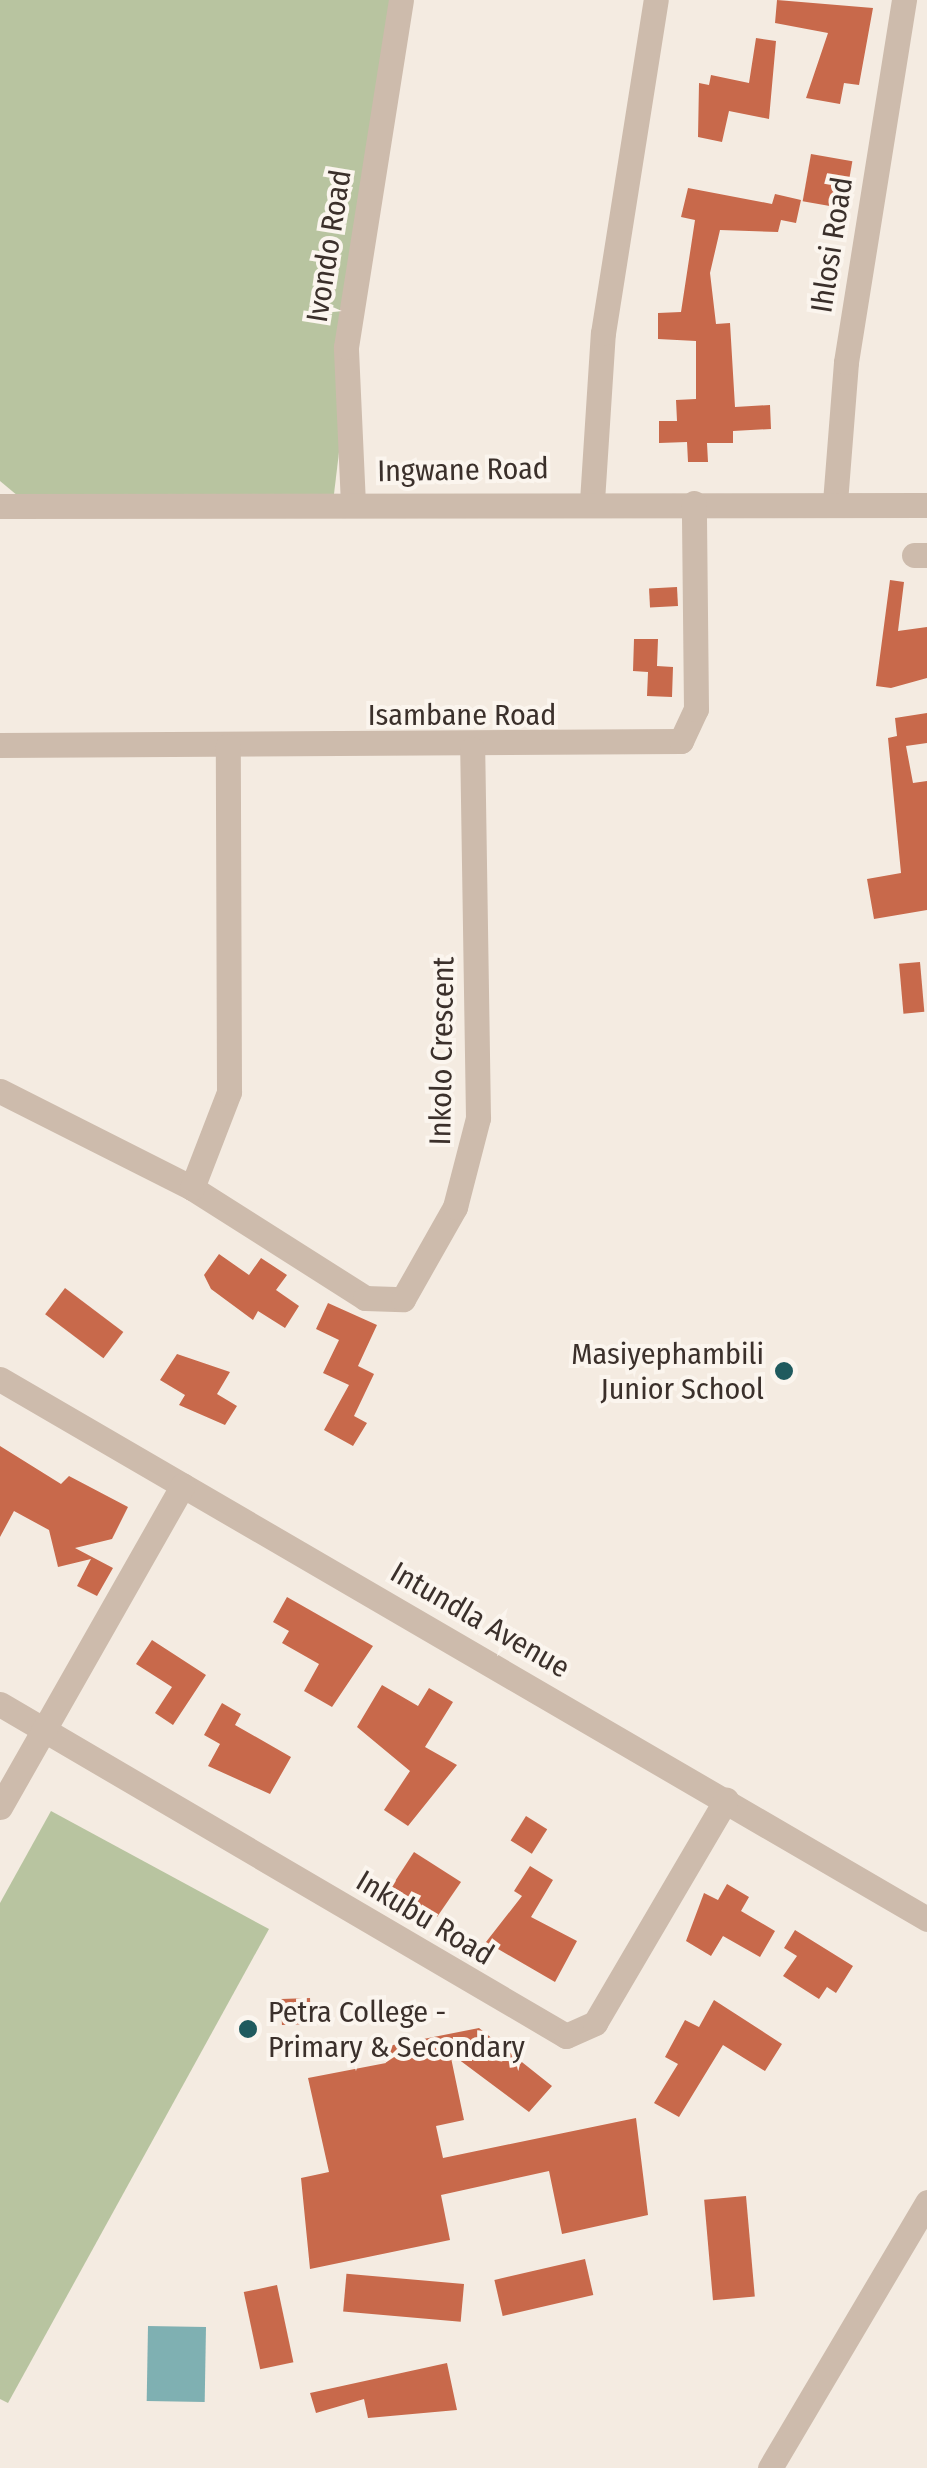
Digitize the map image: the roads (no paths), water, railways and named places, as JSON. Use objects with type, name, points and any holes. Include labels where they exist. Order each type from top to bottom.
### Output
[{"type":"street","name":"Ivondo Road","points":[[353,504],[346,348],[401,0]]},
{"type":"street","points":[[592,501],[603,332],[656,0]]},
{"type":"street","name":"Ihlosi Road","points":[[835,502],[846,362],[904,0]]},
{"type":"street","name":"Ingwane Road","points":[[0,506],[592,501],[927,505]]},
{"type":"street","name":"Isambane Road","points":[[0,745],[472,749],[667,745],[689,734],[694,503]]},
{"type":"street","points":[[192,1188],[229,1092],[228,746]]},
{"type":"street","name":"Inkolo Crescent","points":[[0,1091],[192,1188],[365,1298],[391,1303],[412,1287],[455,1207],[478,1118],[472,749]]},
{"type":"street","name":"Intundla Avenue","points":[[0,1379],[927,1919]]},
{"type":"street","points":[[0,1807],[47,1732],[183,1485]]},
{"type":"street","name":"Inkubu Road","points":[[0,1704],[566,2036],[594,2023],[726,1800]]},
{"type":"street","points":[[770,2468],[927,2202]]},
{"type":"water","points":[[148,2326],[206,2327],[205,2402],[147,2401]]},
{"type":"place","name":"Masiyephambili Junior School","points":[[784,1371]]},
{"type":"place","name":"Petra College - Primary & Secondary","points":[[248,2029]]}]
